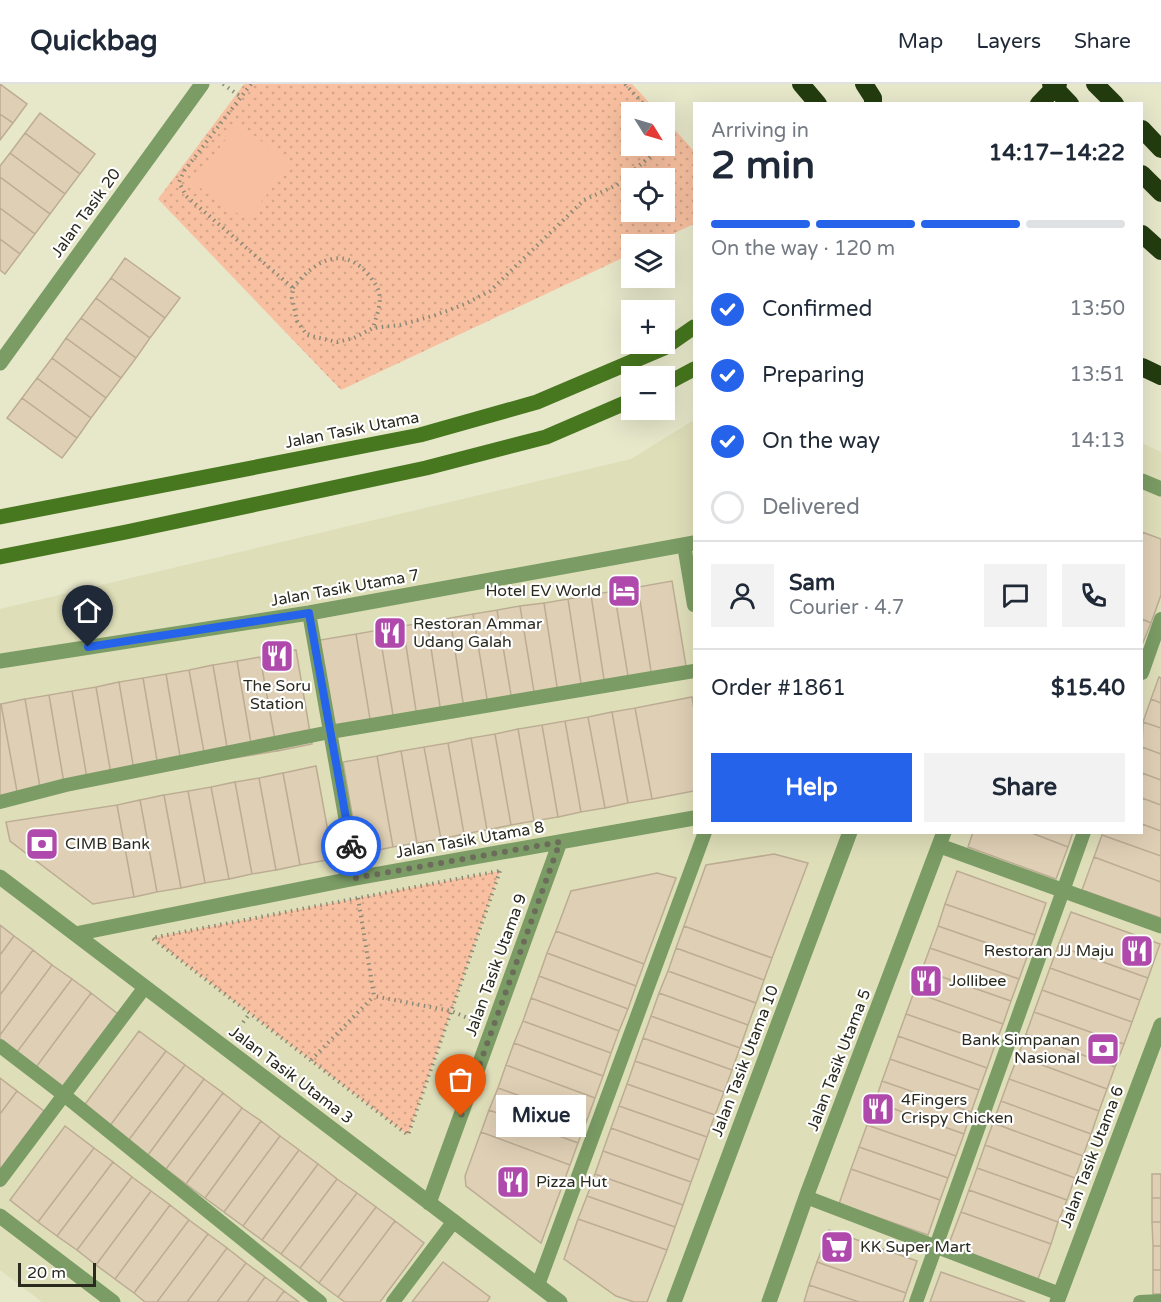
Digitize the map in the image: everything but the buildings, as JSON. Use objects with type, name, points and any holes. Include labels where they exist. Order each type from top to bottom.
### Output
[{"type":"highway","points":[[801,84],[816,102]]},
{"type":"highway","points":[[1051,84],[1068,102]]},
{"type":"highway","points":[[1041,102],[1058,84]]},
{"type":"highway","points":[[1095,84],[1113,102]]},
{"type":"highway","points":[[1143,130],[1161,148]]},
{"type":"highway","points":[[1143,175],[1161,193]]},
{"type":"highway","points":[[1143,235],[1161,251]]},
{"type":"highway","points":[[1143,367],[1161,376]]},
{"type":"street","name":"Jalan Tasik 20","points":[[0,363],[202,84]]},
{"type":"street","name":"Jalan Tasik Utama","points":[[0,518],[420,435],[537,402],[664,348],[693,328]]},
{"type":"street","points":[[675,379],[693,370]]},
{"type":"street","points":[[0,557],[426,468],[546,437],[621,404]]},
{"type":"street","points":[[1143,481],[1161,489]]},
{"type":"street","name":"Jalan Tasik Utama 7","points":[[0,661],[309,613],[689,544]]},
{"type":"street","name":"Jalan Tasik Utama 8","points":[[75,934],[356,878],[693,818]]},
{"type":"street","name":"Jalan Tasik Utama 10","points":[[674,1302],[849,834]]},
{"type":"street","points":[[942,839],[1063,891],[1161,926]]},
{"type":"street","name":"Jalan Tasik Utama 5","points":[[770,1302],[806,1197],[942,839]]},
{"type":"street","name":"Jalan Tasik Utama 9","points":[[429,1203],[560,842]]},
{"type":"street","name":"Jalan Tasik Utama 3","points":[[0,877],[560,1302]]},
{"type":"street","name":"Jalan Tasik Utama 6","points":[[1059,1298],[1161,1025]]},
{"type":"street","points":[[0,1216],[113,1302]]},
{"type":"lane","points":[[689,544],[693,593]]},
{"type":"lane","points":[[309,613],[356,878]]},
{"type":"lane","points":[[1143,670],[1161,619]]},
{"type":"lane","points":[[0,802],[66,785],[330,732],[693,672]]},
{"type":"lane","points":[[538,1285],[704,834]]},
{"type":"lane","points":[[916,1302],[1083,834]]},
{"type":"lane","points":[[0,1180],[146,987]]},
{"type":"lane","points":[[0,1046],[320,1302]]},
{"type":"lane","points":[[806,1197],[936,1246],[1059,1298]]},
{"type":"lane","points":[[393,1302],[454,1221]]},
{"type":"lane","points":[[1140,1302],[1161,1300]]},
{"type":"path","points":[[223,84],[241,97]]},
{"type":"path","points":[[251,84],[184,171],[179,182],[186,196],[293,288]]},
{"type":"path","points":[[625,84],[642,102]]},
{"type":"path","points":[[373,328],[379,309],[379,292],[372,279],[361,267],[342,258],[324,260],[309,268],[293,288],[291,298],[297,321],[308,335],[337,342],[354,338],[373,328],[400,325],[436,315],[490,291],[584,200],[617,185],[650,156]]},
{"type":"path","points":[[500,871],[408,1135],[152,938],[357,898],[500,871]]},
{"type":"path","points":[[357,898],[374,996]]},
{"type":"path","points":[[374,996],[452,1011]]},
{"type":"path","points":[[311,1060],[374,996]]},
{"type":"shaded area","points":[[244,84],[632,84],[649,102],[621,102],[621,156],[675,156],[675,130],[693,150],[693,224],[672,234],[621,234],[621,259],[341,390],[158,199]]},
{"type":"shaded area","points":[[238,123],[291,164],[247,220],[193,183]]},
{"type":"shaded area","points":[[693,421],[693,834],[1143,834],[1143,443],[1161,452],[1161,1302],[42,1302],[0,1270],[0,609],[631,459]]},
{"type":"shaded area","points":[[500,871],[408,1135],[152,938],[472,876]]},
{"type":"way so far","points":[[351,846],[356,878],[560,842],[461,1116]]},
{"type":"place","name":"Hotel EV World","points":[[624,591]]},
{"type":"place","name":"Restoran Ammar Udang Galah","points":[[390,633]]},
{"type":"place","name":"The Soru Station","points":[[277,656]]},
{"type":"place","name":"CIMB Bank","points":[[42,844]]},
{"type":"place","name":"Restoran JJ Maju","points":[[1137,951]]},
{"type":"place","name":"Jollibee","points":[[926,981]]},
{"type":"place","name":"Bank Simpanan Nasional","points":[[1103,1049]]},
{"type":"place","name":"4Fingers Crispy Chicken","points":[[878,1109]]},
{"type":"place","name":"Mixue","points":[[461,1116]]},
{"type":"place","name":"Pizza Hut","points":[[513,1182]]},
{"type":"place","name":"KK Super Mart","points":[[837,1247]]},
{"type":"route","points":[[88,647],[309,613],[351,846]]}]
